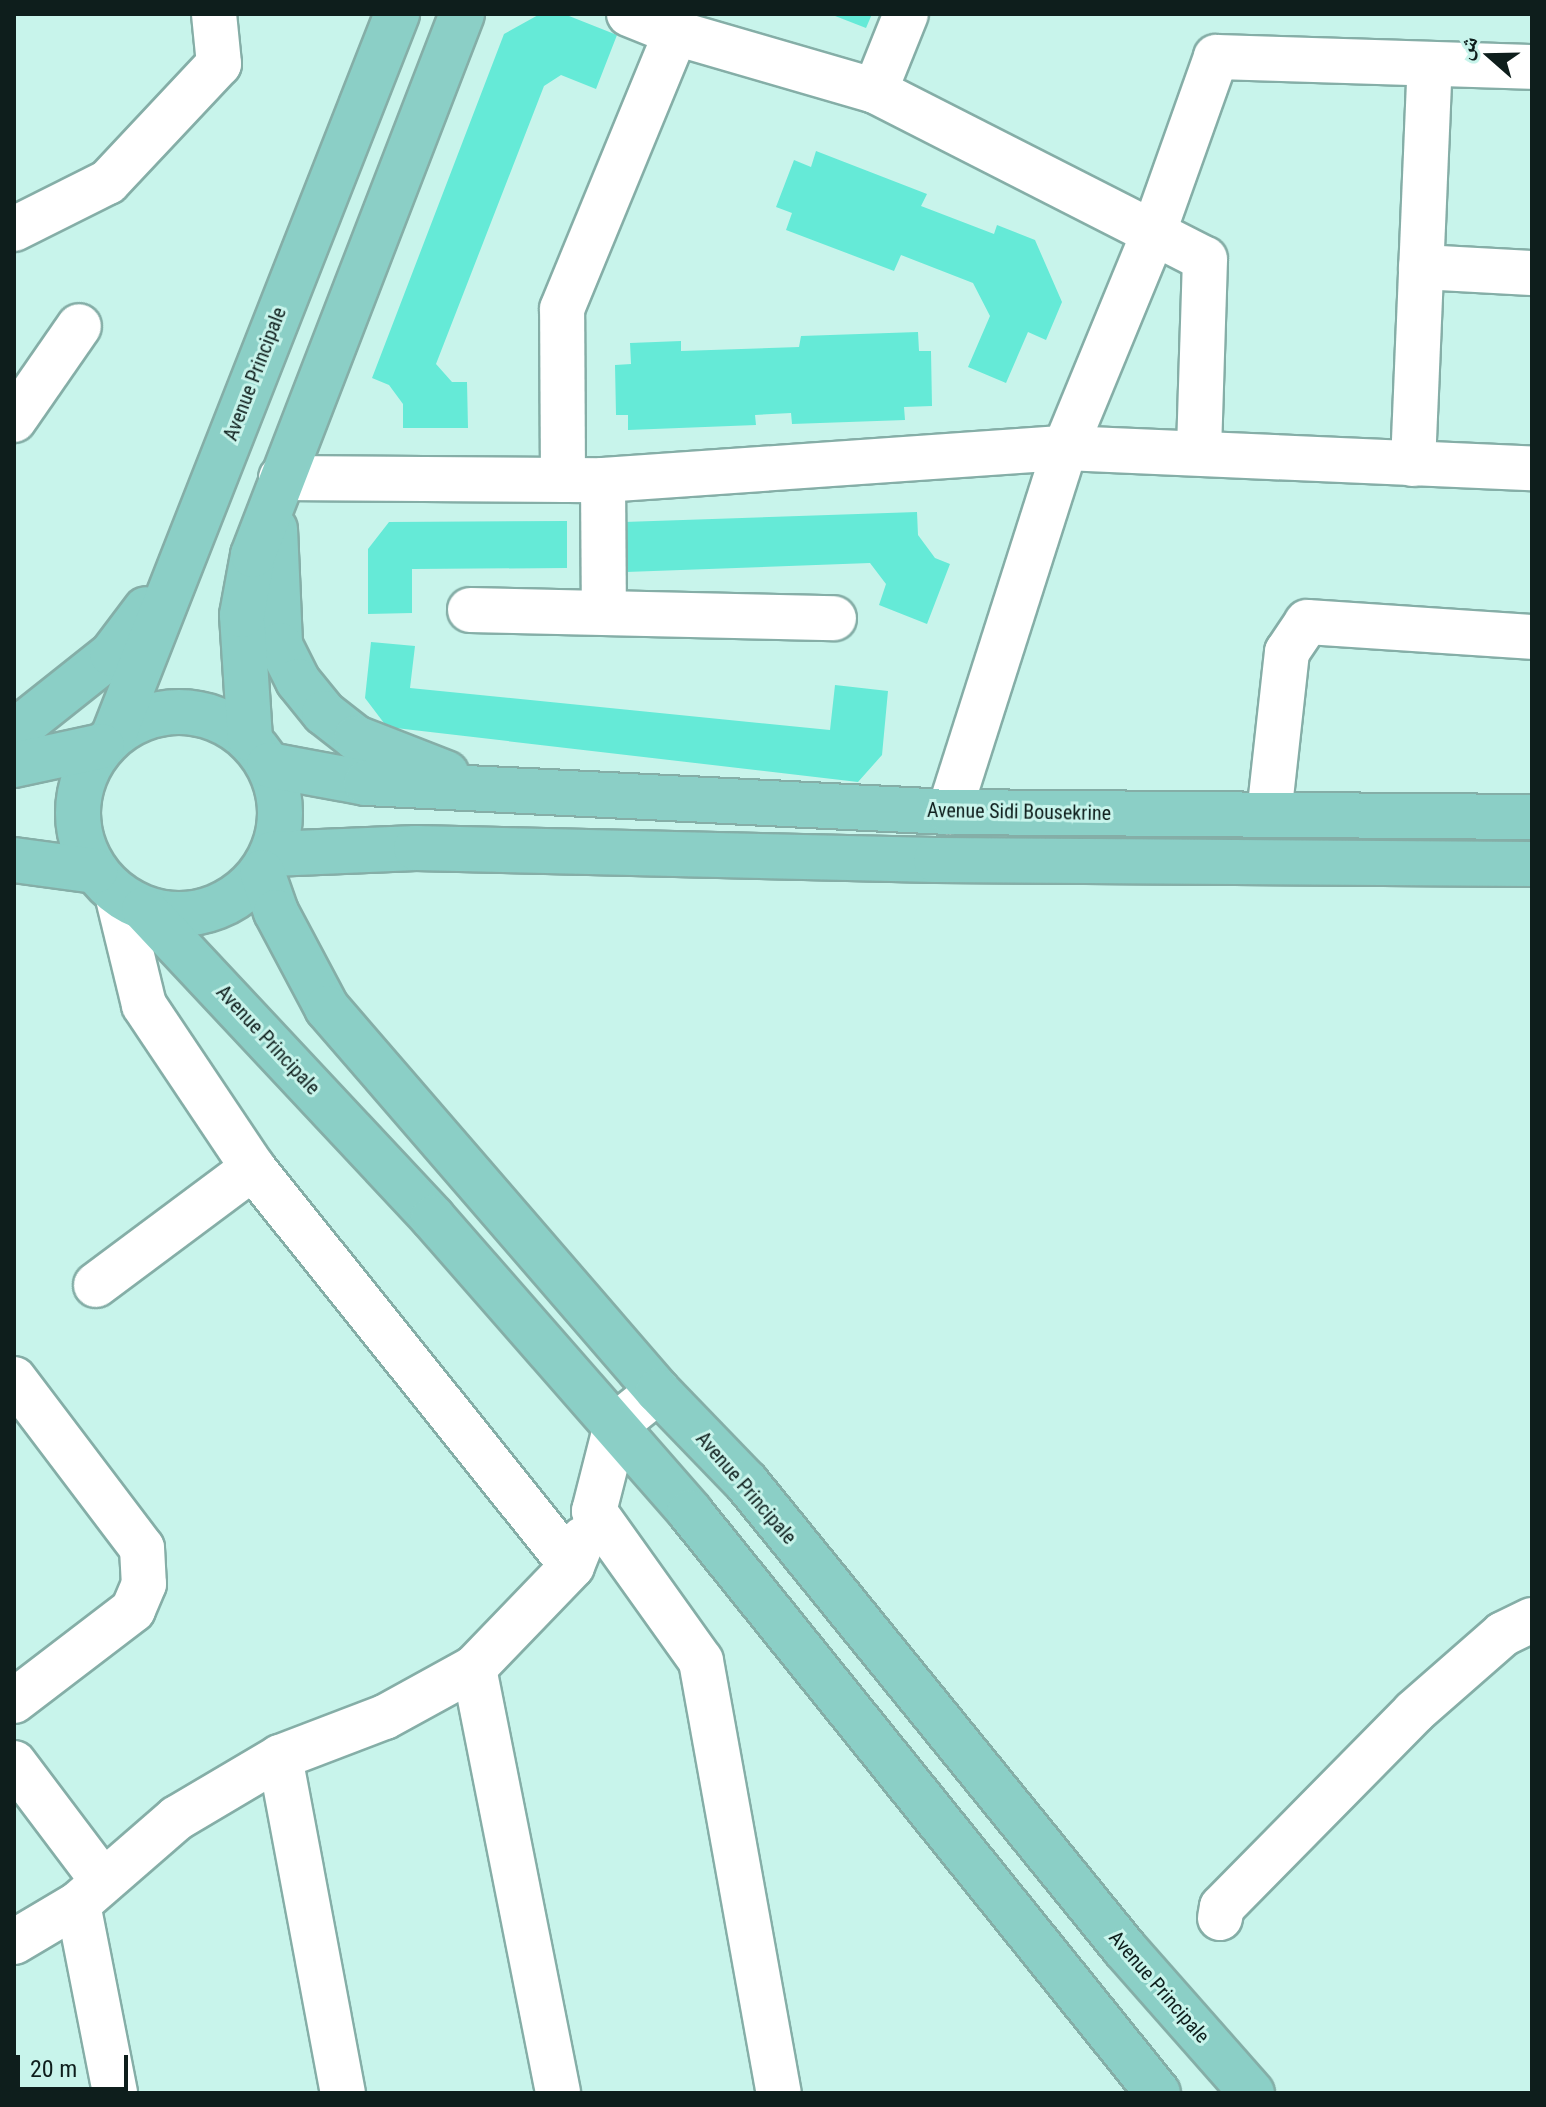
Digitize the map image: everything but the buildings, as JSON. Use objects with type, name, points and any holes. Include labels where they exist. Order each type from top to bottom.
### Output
[{"type":"main road","name":"Avenue Principale","points":[[108,740],[397,14]]},
{"type":"main road","points":[[14,860],[197,914],[233,898],[267,863],[280,824],[280,794],[260,752],[242,615],[253,555],[462,14]]},
{"type":"main road","points":[[278,488],[280,645],[298,681],[324,713],[356,738],[505,792]]},
{"type":"main road","points":[[14,732],[112,654],[181,563]]},
{"type":"main road","points":[[14,765],[108,740],[168,711],[198,712],[226,722],[260,752],[366,783],[505,792]]},
{"type":"main road","points":[[108,740],[85,775],[77,807],[81,841],[119,891]]},
{"type":"main road","name":"Avenue Sidi Bousekrine","points":[[505,792],[949,812],[1532,817]]},
{"type":"main road","points":[[267,863],[416,848],[936,860],[1532,864]]},
{"type":"main road","name":"Avenue Principale","points":[[267,863],[276,912],[327,1008],[658,1391],[746,1482],[1125,1949],[1252,2093]]},
{"type":"main road","name":"Avenue Principale","points":[[119,891],[433,1218],[616,1425],[1158,2093]]},
{"type":"street","points":[[14,229],[108,182],[219,64],[214,14]]},
{"type":"street","points":[[629,14],[676,33],[875,91],[1152,237],[1205,259],[1199,453]]},
{"type":"street","points":[[875,91],[906,14]]},
{"type":"street","points":[[604,610],[583,480],[562,309],[676,33]]},
{"type":"street","points":[[949,812],[1065,448],[1152,237],[1216,57],[1532,67]]},
{"type":"street","points":[[1413,464],[1430,64]]},
{"type":"street","points":[[1421,267],[1532,273]]},
{"type":"street","points":[[14,420],[79,326]]},
{"type":"street","points":[[278,488],[583,480],[1065,448],[1532,468]]},
{"type":"street","points":[[470,610],[604,610],[834,618]]},
{"type":"street","points":[[1269,815],[1287,652],[1307,622],[1532,637]]},
{"type":"street","points":[[119,891],[144,1005],[253,1168],[572,1566]]},
{"type":"street","points":[[96,1285],[253,1168]]},
{"type":"street","points":[[14,1379],[142,1548],[144,1584],[133,1610],[14,1701]]},
{"type":"street","points":[[14,1942],[90,1892],[177,1818],[280,1757],[385,1717],[474,1668],[572,1566],[594,1511],[616,1425],[658,1391]]},
{"type":"street","points":[[594,1511],[701,1661],[779,2093]]},
{"type":"street","points":[[1220,1918],[1222,1907],[1414,1712],[1503,1634],[1532,1620]]},
{"type":"street","points":[[474,1668],[558,2093]]},
{"type":"street","points":[[280,1757],[343,2093]]},
{"type":"street","points":[[14,1763],[90,1892],[115,2093]]}]
